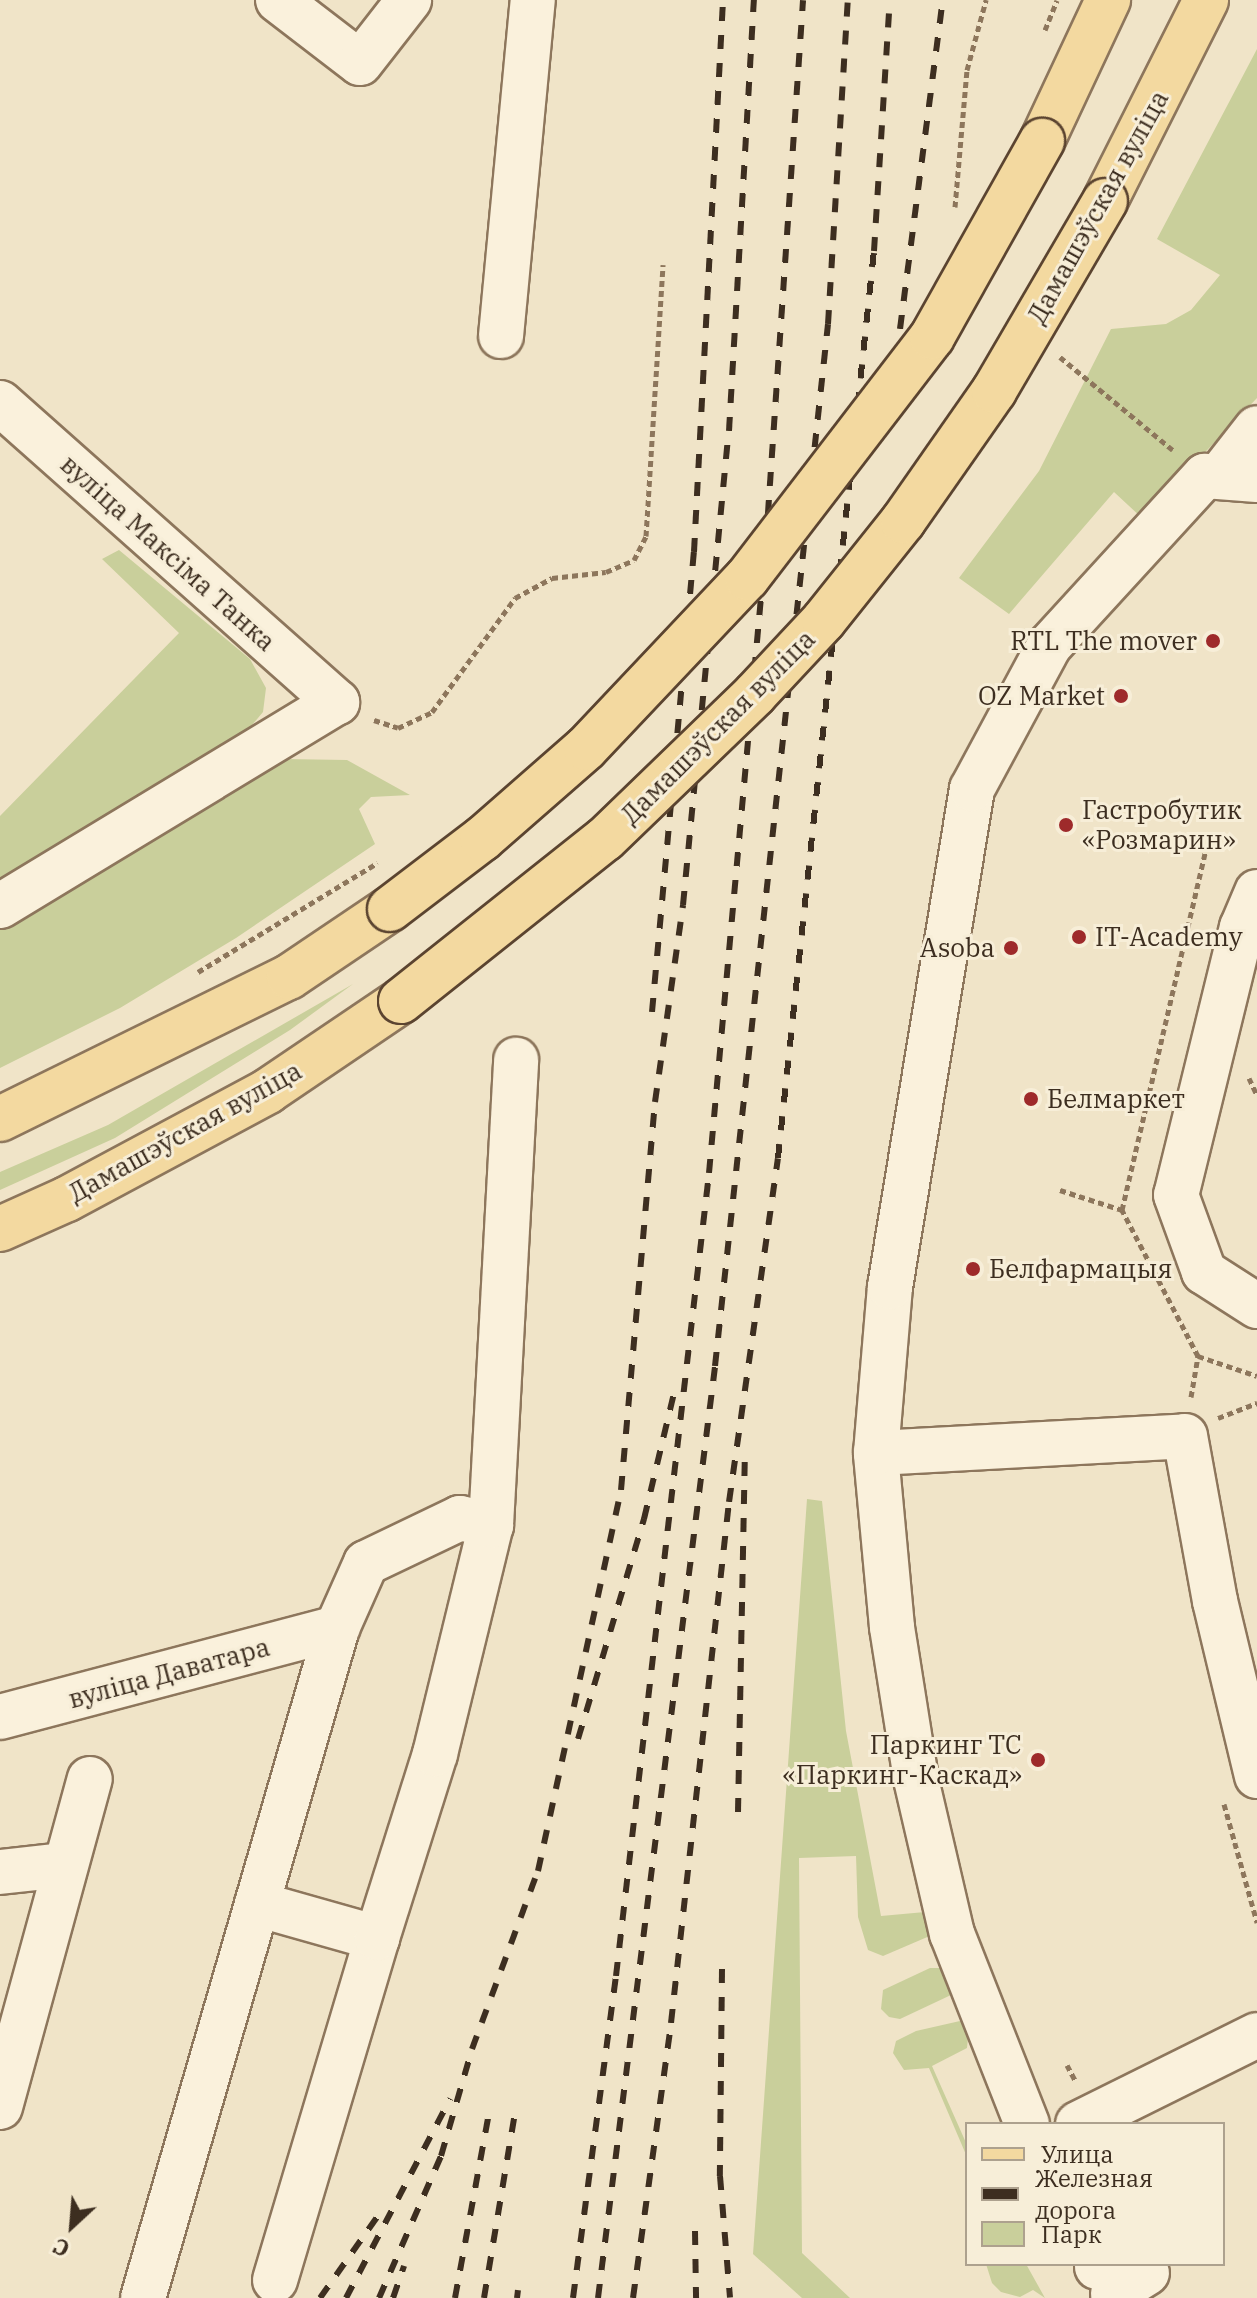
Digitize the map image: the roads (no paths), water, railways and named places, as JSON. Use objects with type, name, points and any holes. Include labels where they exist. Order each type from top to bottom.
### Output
[{"type":"main road","points":[[0,1119],[276,984],[390,909],[482,839],[586,748],[747,578],[859,439],[932,337],[1042,141],[1108,0]]},
{"type":"main road","name":"Дамашэўская вуліца","points":[[0,1229],[67,1199],[268,1091],[401,1001],[605,839],[824,620],[903,521],[994,391],[1105,201],[1199,18],[1226,0]]},
{"type":"street","points":[[278,0],[360,63],[409,0]]},
{"type":"street","points":[[501,336],[533,0]]},
{"type":"street","name":"вуліца Максіма Танка","points":[[0,403],[337,702],[0,906]]},
{"type":"street","points":[[1027,2122],[1003,2022],[952,1934],[916,1779],[906,1590],[876,1453],[890,1287],[972,789],[1049,646],[1205,476],[1239,477],[1257,428]]},
{"type":"street","points":[[1257,892],[1242,927],[1176,1195],[1204,1272],[1257,1306]]},
{"type":"street","points":[[275,2280],[435,1754],[491,1525],[516,1060]]},
{"type":"street","points":[[876,1453],[1185,1436],[1215,1601],[1257,1776]]},
{"type":"street","points":[[143,2298],[337,1628],[366,1563],[460,1518],[491,1525]]},
{"type":"street","name":"вуліца Даватара","points":[[0,1717],[337,1628]]},
{"type":"street","points":[[0,2107],[63,1865],[90,1779]]},
{"type":"street","points":[[0,1872],[63,1865]]},
{"type":"street","points":[[257,1904],[377,1938]]},
{"type":"street","points":[[1082,2122],[1257,2035]]},
{"type":"railway","points":[[652,1012],[694,552],[723,0]]},
{"type":"railway","points":[[379,2298],[441,2156],[472,2049],[538,1871],[621,1490],[655,1102],[683,905],[729,431],[754,0]]},
{"type":"railway","points":[[573,2298],[616,1976],[709,1173],[766,542],[803,0]]},
{"type":"railway","points":[[598,2298],[715,1366],[828,324],[848,0]]},
{"type":"railway","points":[[633,2298],[671,2023],[729,1502],[778,1158],[874,251],[890,0]]},
{"type":"railway","points":[[900,329],[943,0]]},
{"type":"railway","points":[[578,1739],[644,1519],[675,1389]]},
{"type":"railway","points":[[738,1812],[745,1454]]},
{"type":"railway","points":[[722,1969],[720,2176],[730,2298]]},
{"type":"railway","points":[[346,2298],[450,2099]]},
{"type":"railway","points":[[455,2298],[490,2107]]},
{"type":"railway","points":[[484,2298],[515,2113]]},
{"type":"railway","points":[[320,2298],[382,2210]]},
{"type":"railway","points":[[695,2231],[696,2298]]},
{"type":"railway","points":[[393,2298],[404,2266]]},
{"type":"railway","points":[[517,2298],[518,2290]]},
{"type":"place","name":"RTL The mover","points":[[1213,641]]},
{"type":"place","name":"OZ Market","points":[[1121,696]]},
{"type":"place","name":"Гастробутик «Розмарин»","points":[[1066,825]]},
{"type":"place","name":"IT-Academy","points":[[1079,937]]},
{"type":"place","name":"Asoba","points":[[1011,948]]},
{"type":"place","name":"Белмаркет","points":[[1031,1099]]},
{"type":"place","name":"Белфармацыя","points":[[973,1269]]},
{"type":"place","name":"Паркинг ТС «Паркинг-Каскад»","points":[[1038,1760]]}]
